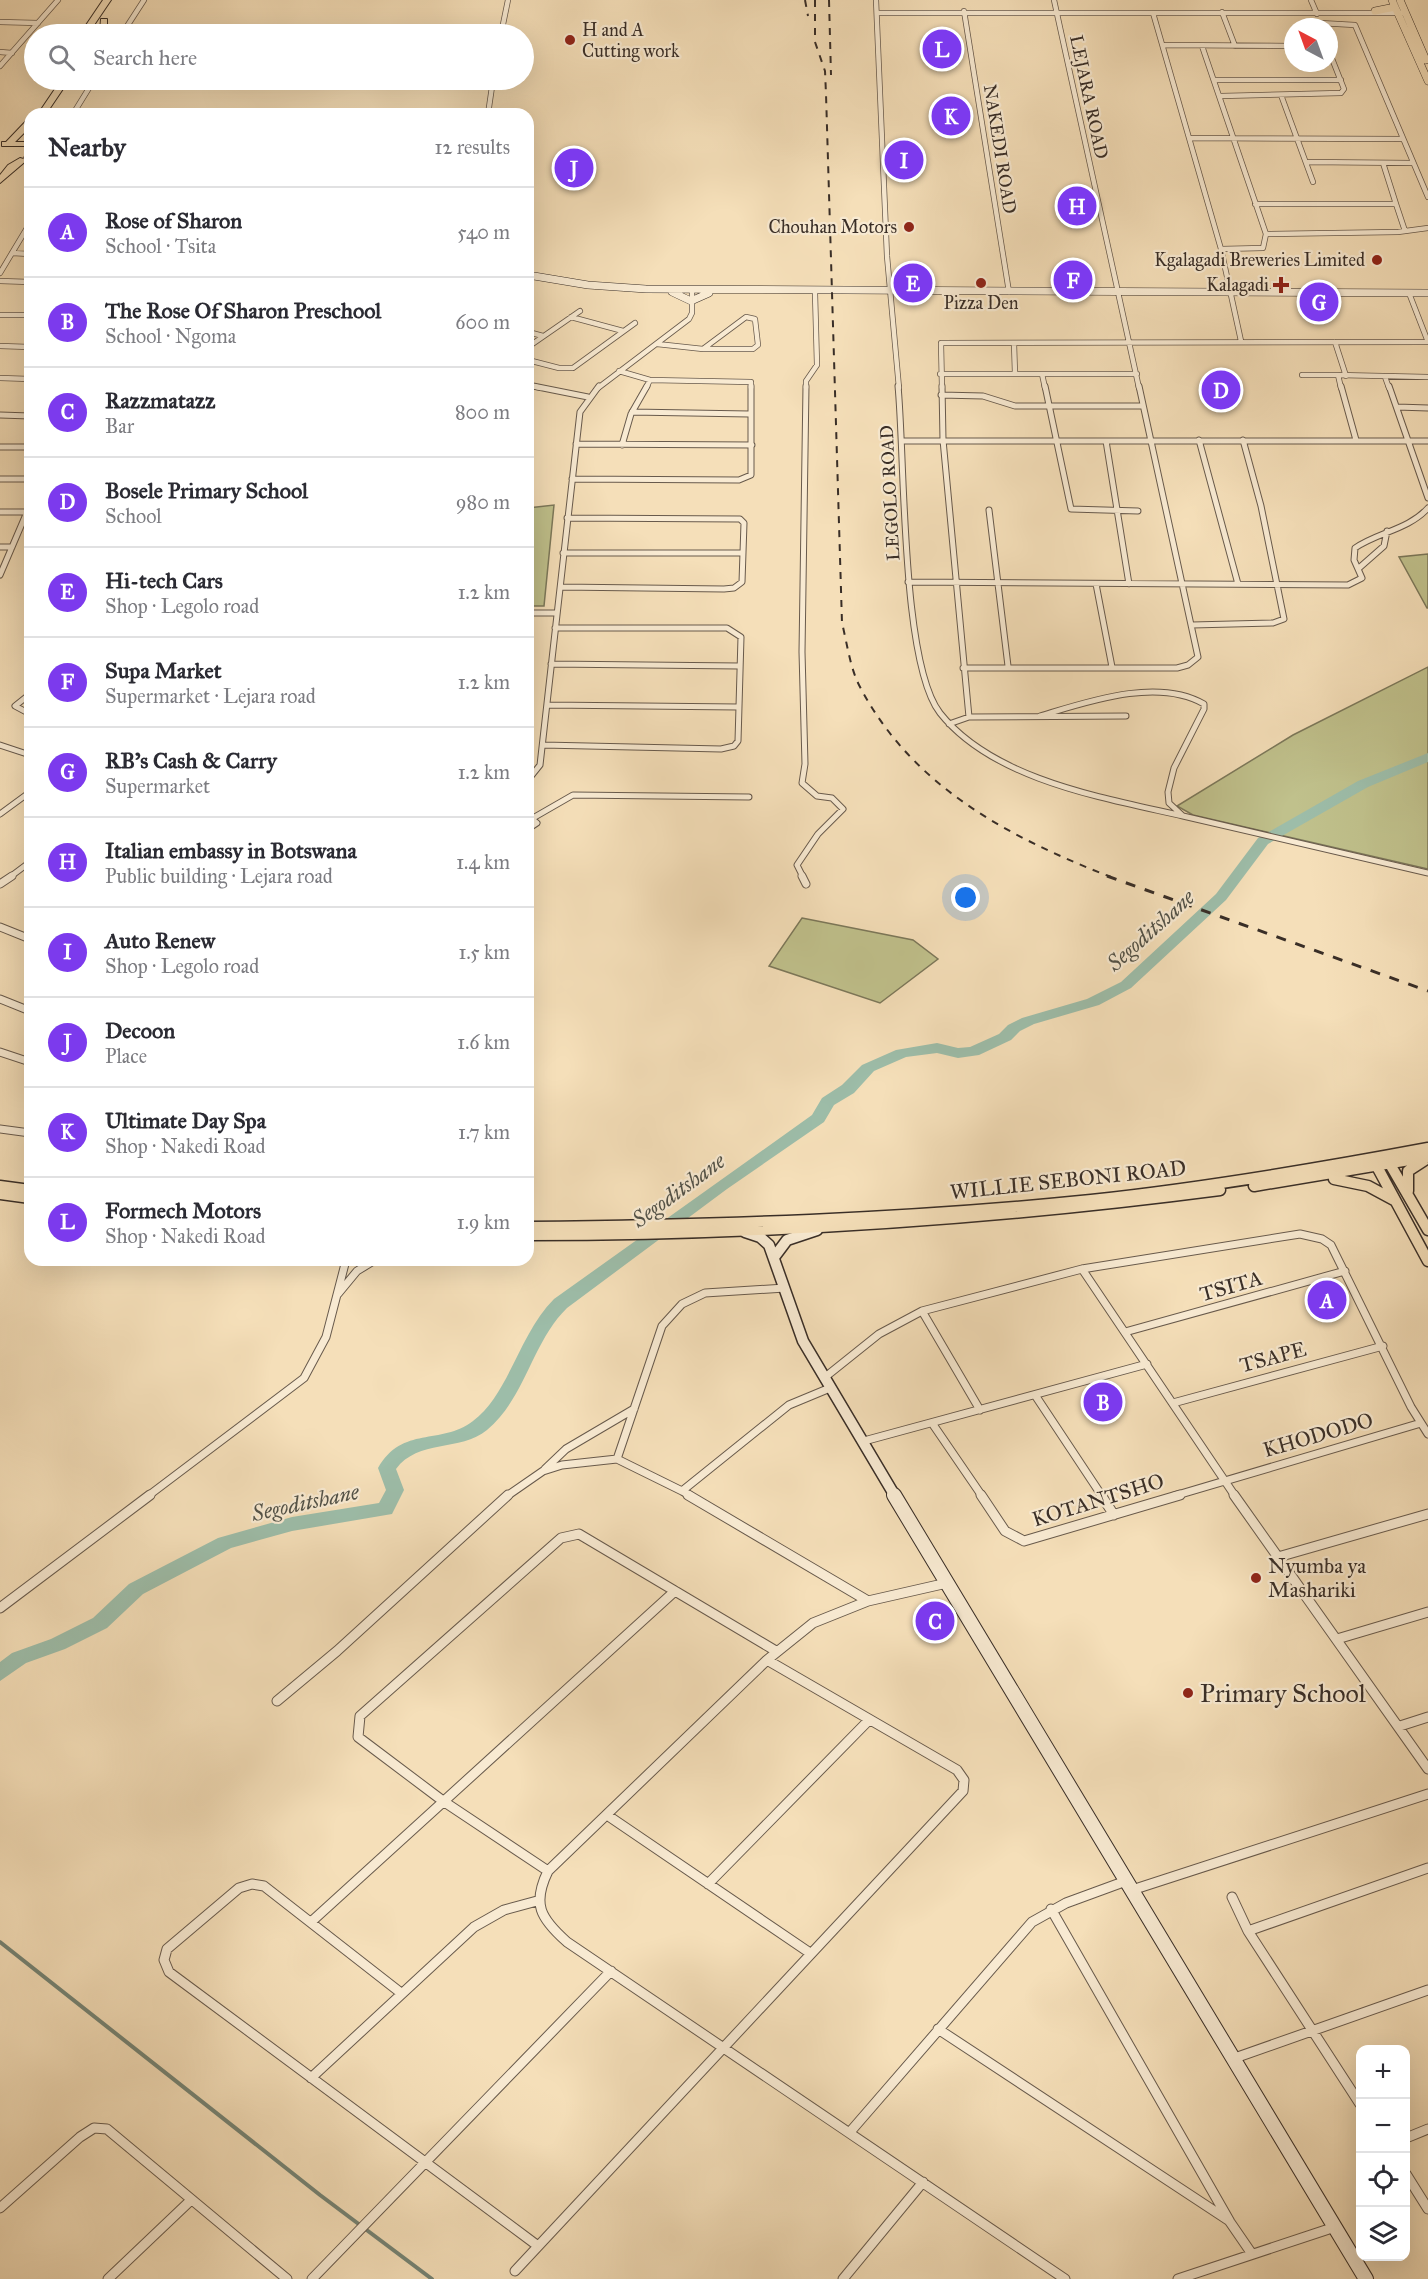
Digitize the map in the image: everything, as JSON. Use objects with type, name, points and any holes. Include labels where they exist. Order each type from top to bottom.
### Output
[{"type":"highway","points":[[90,24],[106,0]]},
{"type":"highway","points":[[102,24],[117,0]]},
{"type":"highway","points":[[39,108],[50,90]]},
{"type":"highway","points":[[46,108],[58,90]]},
{"type":"highway","points":[[3,145],[24,127]]},
{"type":"highway","points":[[3,145],[24,144]]},
{"type":"highway","points":[[3,161],[24,159]]},
{"type":"highway","points":[[0,180],[10,167],[24,160]]},
{"type":"main road","points":[[1400,0],[1398,9],[1428,81]]},
{"type":"main road","points":[[1375,11],[1398,9]]},
{"type":"main road","points":[[1398,9],[1428,65]]},
{"type":"main road","points":[[534,278],[691,295],[889,292]]},
{"type":"main road","points":[[534,278],[591,288],[691,295],[889,292],[1428,293]]},
{"type":"main road","name":"WILLIE SEBONI ROAD","points":[[710,1229],[745,1232],[818,1230],[1085,1209],[1309,1178],[1428,1148]]},
{"type":"main road","points":[[1408,1195],[1406,1180],[1408,1171],[1428,1158]]},
{"type":"main road","name":"WILLIE SEBONI ROAD","points":[[1387,1160],[1428,1158]]},
{"type":"main road","points":[[1387,1160],[1428,1230]]},
{"type":"main road","points":[[1375,1163],[1428,1262]]},
{"type":"main road","name":"WILLIE SEBONI ROAD","points":[[710,1229],[978,1211],[1375,1163]]},
{"type":"main road","points":[[1309,1178],[1357,1182],[1395,1200]]},
{"type":"main road","points":[[0,1186],[24,1189]]},
{"type":"main road","points":[[0,1194],[24,1197]]},
{"type":"main road","points":[[534,1227],[587,1231]]},
{"type":"main road","points":[[534,1235],[587,1231],[710,1229]]},
{"type":"main road","points":[[775,1256],[779,1245],[787,1239],[818,1230]]},
{"type":"main road","points":[[745,1232],[764,1240],[775,1256],[803,1341],[827,1383],[864,1441],[1232,2059],[1366,2279]]},
{"type":"street","points":[[0,22],[38,23],[58,0]]},
{"type":"street","points":[[128,24],[144,0]]},
{"type":"street","points":[[503,24],[508,0]]},
{"type":"street","name":"LEGOLO ROAD","points":[[876,0],[889,292],[903,441],[908,582],[929,696],[949,724],[978,748],[1047,780],[1183,816],[1428,873]]},
{"type":"street","name":"LEJARA ROAD","points":[[1054,0],[1198,657],[1188,665],[1177,668],[1112,667]]},
{"type":"street","points":[[1311,0],[1318,18]]},
{"type":"street","points":[[876,12],[1153,13],[1398,9]]},
{"type":"street","name":"NAKEDI ROAD","points":[[963,11],[1009,292]]},
{"type":"street","points":[[1057,12],[1375,11]]},
{"type":"street","points":[[1222,12],[1235,46]]},
{"type":"street","points":[[1153,13],[1221,249],[1241,341]]},
{"type":"street","points":[[1338,25],[1355,25],[1428,197]]},
{"type":"street","points":[[0,66],[24,39]]},
{"type":"street","points":[[1163,45],[1284,46]]},
{"type":"street","points":[[1202,46],[1221,96],[1232,138],[1266,234],[1266,244],[1263,248],[1221,249]]},
{"type":"street","points":[[0,52],[12,53]]},
{"type":"street","points":[[1221,96],[1341,93],[1344,88],[1338,72]]},
{"type":"street","points":[[1215,80],[1341,80]]},
{"type":"street","points":[[77,108],[88,90]]},
{"type":"street","points":[[489,108],[492,90]]},
{"type":"street","points":[[1281,95],[1313,182]]},
{"type":"street","points":[[1190,138],[1403,139]]},
{"type":"street","points":[[1306,162],[1413,163]]},
{"type":"street","points":[[1383,163],[1405,231]]},
{"type":"street","points":[[1255,204],[1396,204]]},
{"type":"street","points":[[1266,234],[1405,231],[1428,228]]},
{"type":"street","points":[[0,273],[24,233]]},
{"type":"street","points":[[12,253],[24,254]]},
{"type":"street","points":[[0,281],[24,282]]},
{"type":"street","points":[[806,884],[797,865],[818,834],[843,809],[832,798],[817,796],[802,783],[805,765],[801,652],[806,381],[818,366],[816,293]]},
{"type":"street","points":[[969,717],[943,440],[940,343],[1428,342],[1409,293]]},
{"type":"street","points":[[534,775],[538,771],[543,745],[550,664],[580,412],[588,398],[619,371],[689,320],[692,313],[691,295]]},
{"type":"street","points":[[534,343],[579,311]]},
{"type":"street","points":[[0,315],[24,315]]},
{"type":"street","points":[[571,317],[623,331]]},
{"type":"street","points":[[657,344],[703,349],[755,348],[758,345],[755,319],[746,317],[703,349]]},
{"type":"street","points":[[534,362],[559,368],[573,368],[635,323]]},
{"type":"street","points":[[534,334],[543,336]]},
{"type":"street","points":[[1335,342],[1346,376]]},
{"type":"street","points":[[1014,343],[1015,374]]},
{"type":"street","points":[[0,346],[24,347]]},
{"type":"street","points":[[572,479],[739,480],[751,475],[751,382],[650,380],[619,371]]},
{"type":"street","points":[[940,374],[1137,374]]},
{"type":"street","points":[[1042,374],[1071,509],[1138,511]]},
{"type":"street","points":[[1302,375],[1428,377]]},
{"type":"street","points":[[1338,375],[1356,440]]},
{"type":"street","points":[[1385,377],[1410,441],[1428,498]]},
{"type":"street","points":[[0,378],[24,379]]},
{"type":"street","points":[[622,445],[632,412],[650,380]]},
{"type":"street","points":[[534,386],[588,398]]},
{"type":"street","points":[[941,395],[983,396],[1006,405],[1143,406]]},
{"type":"street","points":[[1397,408],[1428,408]]},
{"type":"street","points":[[632,412],[750,414]]},
{"type":"street","points":[[0,415],[24,416]]},
{"type":"street","points":[[1199,440],[1238,584]]},
{"type":"street","points":[[903,441],[1428,441]]},
{"type":"street","points":[[1106,441],[1129,584]]},
{"type":"street","points":[[1192,625],[1279,621],[1284,615],[1275,584],[1261,506],[1243,441]]},
{"type":"street","points":[[576,444],[752,445]]},
{"type":"street","points":[[0,447],[24,447]]},
{"type":"street","points":[[0,479],[24,479]]},
{"type":"street","points":[[908,582],[1348,585],[1361,581],[1353,553],[1355,548],[1372,536],[1418,518],[1428,508]]},
{"type":"street","points":[[989,510],[996,584],[1008,666]]},
{"type":"street","points":[[0,512],[24,512]]},
{"type":"street","points":[[561,586],[734,588],[742,582],[744,523],[735,518],[567,518]]},
{"type":"street","points":[[0,575],[24,519]]},
{"type":"street","points":[[1359,568],[1384,546],[1387,531]]},
{"type":"street","points":[[0,547],[12,548]]},
{"type":"street","points":[[563,553],[742,553]]},
{"type":"street","points":[[963,668],[1112,667],[1096,584]]},
{"type":"street","points":[[534,613],[557,613]]},
{"type":"street","points":[[543,745],[721,749],[734,746],[738,741],[741,637],[728,628],[555,628]]},
{"type":"street","points":[[550,664],[739,666]]},
{"type":"street","points":[[1040,716],[1106,697],[1185,695],[1201,701],[1204,709],[1181,754],[1168,790],[1169,803],[1173,810],[1183,816]]},
{"type":"street","points":[[24,699],[15,706],[17,710],[24,712]]},
{"type":"street","points":[[547,705],[738,708]]},
{"type":"street","points":[[949,724],[969,717],[1126,716]]},
{"type":"street","points":[[0,745],[24,753]]},
{"type":"street","points":[[534,815],[573,795],[749,797]]},
{"type":"street","points":[[0,814],[24,797]]},
{"type":"street","points":[[0,884],[24,866]]},
{"type":"street","points":[[0,927],[24,935]]},
{"type":"street","points":[[0,999],[24,1009]]},
{"type":"street","points":[[0,1052],[24,1060]]},
{"type":"street","points":[[0,1129],[24,1132]]},
{"type":"street","points":[[682,1491],[789,1405],[827,1383],[879,1334],[921,1311],[1082,1269],[1300,1234],[1322,1239],[1331,1245],[1428,1434]]},
{"type":"street","points":[[0,1608],[304,1378],[316,1362],[344,1266]]},
{"type":"street","points":[[336,1296],[357,1271],[365,1266]]},
{"type":"street","points":[[1082,1269],[1224,1481],[1400,1726],[1428,1769]]},
{"type":"street","name":"TSITA","points":[[1125,1332],[1345,1271]]},
{"type":"street","points":[[617,1459],[662,1326],[682,1304],[693,1297],[711,1292],[785,1287]]},
{"type":"street","points":[[921,1311],[980,1410]]},
{"type":"street","name":"TSAPE","points":[[1173,1403],[1383,1346]]},
{"type":"street","points":[[864,1441],[1147,1364]]},
{"type":"street","points":[[1035,1395],[1114,1515]]},
{"type":"street","points":[[277,1701],[337,1652],[509,1494],[543,1471],[567,1449],[634,1409]]},
{"type":"street","name":"KOTANTSHO","points":[[932,1423],[1005,1532],[1024,1541],[1224,1481]]},
{"type":"street","name":"KHODODO","points":[[1224,1481],[1421,1424]]},
{"type":"street","points":[[543,1471],[562,1465],[617,1459],[682,1491],[868,1601]]},
{"type":"street","points":[[1278,1557],[1428,1514]]},
{"type":"street","points":[[548,1871],[443,1801],[358,1737],[360,1716],[561,1538],[579,1534],[776,1651]]},
{"type":"street","points":[[947,1583],[868,1601],[813,1623],[776,1651],[548,1871],[540,1883],[537,1901],[543,1918],[552,1929],[1065,2279]]},
{"type":"street","points":[[311,1922],[675,1591]]},
{"type":"street","points":[[1337,1639],[1428,1612]]},
{"type":"street","points":[[515,2271],[963,1791],[964,1780],[957,1770],[766,1660]]},
{"type":"street","points":[[1400,1726],[1428,1717]]},
{"type":"street","points":[[708,1884],[869,1720]]},
{"type":"street","points":[[850,2132],[1032,1922],[1051,1909],[1077,1897],[1129,1885],[1428,1794]]},
{"type":"street","points":[[607,1815],[810,1953]]},
{"type":"street","points":[[1248,1931],[1428,1868]]},
{"type":"street","points":[[401,1993],[264,1886],[252,1884],[239,1888],[167,1949],[164,1960],[169,1972],[538,2246]]},
{"type":"street","points":[[1232,1898],[1248,1931],[1357,2099]]},
{"type":"street","points":[[311,2078],[474,1927],[500,1909],[519,1903],[537,1901]]},
{"type":"street","points":[[1051,1909],[1230,2222],[1252,2254]]},
{"type":"street","points":[[312,2279],[611,1971]]},
{"type":"street","points":[[1232,2059],[1311,2029],[1428,1990]]},
{"type":"street","points":[[938,2029],[1230,2222]]},
{"type":"street","points":[[0,2208],[80,2137],[94,2128],[107,2129],[190,2201],[287,2279]]},
{"type":"street","points":[[1410,2136],[1428,2129]]},
{"type":"street","points":[[1410,2180],[1428,2209]]},
{"type":"street","points":[[843,2279],[923,2182]]},
{"type":"street","points":[[108,2279],[190,2201]]},
{"type":"street","points":[[1178,2279],[1335,2227]]},
{"type":"green space","points":[[554,505],[544,606],[534,606],[534,507]]},
{"type":"green space","points":[[1428,554],[1428,608],[1427,608],[1399,557]]},
{"type":"green space","points":[[1428,667],[1428,869],[1193,815],[1177,806],[1293,735]]},
{"type":"green space","points":[[802,918],[913,940],[938,959],[880,1003],[769,966]]},
{"type":"waterway","name":"Segoditshane","points":[[0,1673],[19,1658],[58,1644],[100,1623],[136,1589],[225,1543],[292,1524],[385,1509],[395,1490],[387,1468],[396,1456],[417,1444],[456,1438],[481,1425],[502,1400],[533,1339],[553,1311],[578,1289],[818,1118],[828,1102],[848,1089],[868,1068],[902,1053],[937,1048],[958,1053],[973,1052],[1005,1037],[1014,1028],[1028,1021],[1093,1002],[1126,985],[1221,897],[1263,841],[1363,784],[1428,757]]},
{"type":"waterway","points":[[0,1942],[320,2195],[432,2279]]},
{"type":"railway","points":[[805,0],[808,16]]},
{"type":"railway","points":[[815,0],[815,42],[825,71],[826,94],[842,623],[853,671],[881,721],[906,752],[934,780],[966,804],[1000,825],[1035,844],[1111,877]]},
{"type":"railway","points":[[829,0],[831,75]]},
{"type":"railway","points":[[1107,876],[1428,991]]},
{"type":"place","name":"H and A Cutting work","points":[[570,40]]},
{"type":"place","name":"Formech Motors","points":[[942,49]]},
{"type":"place","name":"Ultimate Day Spa","points":[[951,116]]},
{"type":"place","name":"Auto Renew","points":[[904,160]]},
{"type":"place","name":"Decoon","points":[[574,168]]},
{"type":"place","name":"Italian embassy in Botswana","points":[[1077,206]]},
{"type":"place","name":"Chouhan Motors","points":[[909,227]]},
{"type":"place","name":"Kgalagadi Breweries Limited","points":[[1377,260]]},
{"type":"place","name":"Supa Market","points":[[1073,280]]},
{"type":"place","name":"Hi-tech Cars","points":[[913,283]]},
{"type":"place","name":"Pizza Den","points":[[981,283]]},
{"type":"place","name":"Kalagadi","points":[[1281,285]]},
{"type":"place","name":"RB's Cash & Carry","points":[[1319,302]]},
{"type":"place","name":"Bosele Primary School","points":[[1221,390]]},
{"type":"place","name":"Rose of Sharon","points":[[1327,1300]]},
{"type":"place","name":"The Rose Of Sharon Preschool","points":[[1103,1402]]},
{"type":"place","name":"Nyumba ya Mashariki","points":[[1256,1578]]},
{"type":"place","name":"Razzmatazz","points":[[935,1621]]},
{"type":"place","name":"Primary School","points":[[1188,1693]]}]
